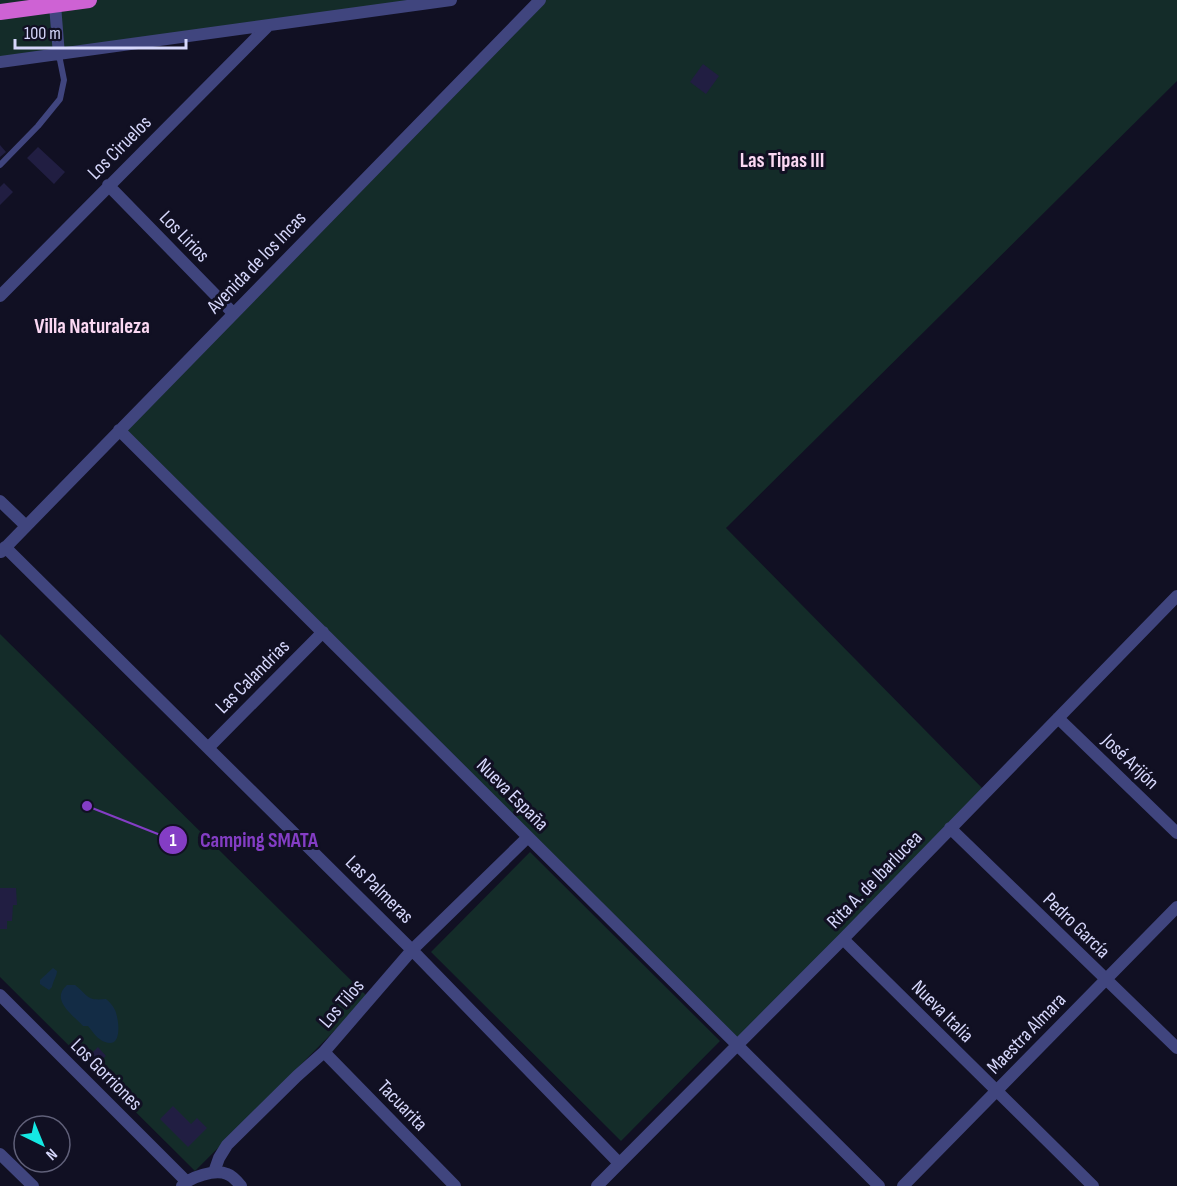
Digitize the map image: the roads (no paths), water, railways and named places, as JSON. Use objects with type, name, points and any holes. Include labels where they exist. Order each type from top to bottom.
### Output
[{"type":"highway","points":[[0,12],[89,0]]},
{"type":"street","points":[[0,63],[451,0]]},
{"type":"street","name":"Avenida de los Incas","points":[[3,550],[540,0]]},
{"type":"street","points":[[55,5],[59,55]]},
{"type":"street","name":"Los Ciruelos","points":[[0,296],[268,26]]},
{"type":"street","name":"Los Lirios","points":[[108,185],[233,314]]},
{"type":"street","name":"Nueva España","points":[[119,430],[879,1186]]},
{"type":"street","points":[[0,501],[26,526]]},
{"type":"street","name":"Las Palmeras","points":[[3,550],[208,747],[412,950],[619,1163]]},
{"type":"street","name":"Rita A. de Ibarlucea","points":[[597,1186],[843,939],[1058,718],[1174,605]]},
{"type":"street","name":"Las Calandrias","points":[[208,747],[323,632]]},
{"type":"street","name":"José Arijón","points":[[1058,718],[1177,833]]},
{"type":"street","name":"Pedro García","points":[[950,828],[1177,1048]]},
{"type":"street","name":"Los Tilos","points":[[214,1172],[227,1145],[324,1052],[412,950],[528,837]]},
{"type":"street","name":"Maestra Almara","points":[[903,1186],[1177,907]]},
{"type":"street","name":"Nueva Italia","points":[[843,939],[1093,1186]]},
{"type":"street","name":"Los Gorriones","points":[[0,995],[184,1184]]},
{"type":"street","name":"Tacuarita","points":[[324,1052],[455,1186]]},
{"type":"street","points":[[0,1154],[33,1186]]},
{"type":"street","points":[[184,1184],[214,1172],[225,1173],[233,1177],[241,1186]]},
{"type":"lane","points":[[0,165],[38,126],[60,99],[64,80],[59,55]]},
{"type":"water","points":[[53,968],[57,973],[49,990],[40,984],[40,980]]},
{"type":"water","points":[[67,985],[75,985],[91,998],[106,999],[110,1003],[118,1020],[115,1041],[111,1043],[102,1041],[88,1026],[83,1026],[69,1012],[61,996]]},
{"type":"place","name":"Camping SMATA","points":[[87,806]]},
{"type":"district","name":"Las Tipas III","points":[[782,160]]},
{"type":"district","name":"Villa Naturaleza","points":[[92,326]]}]
